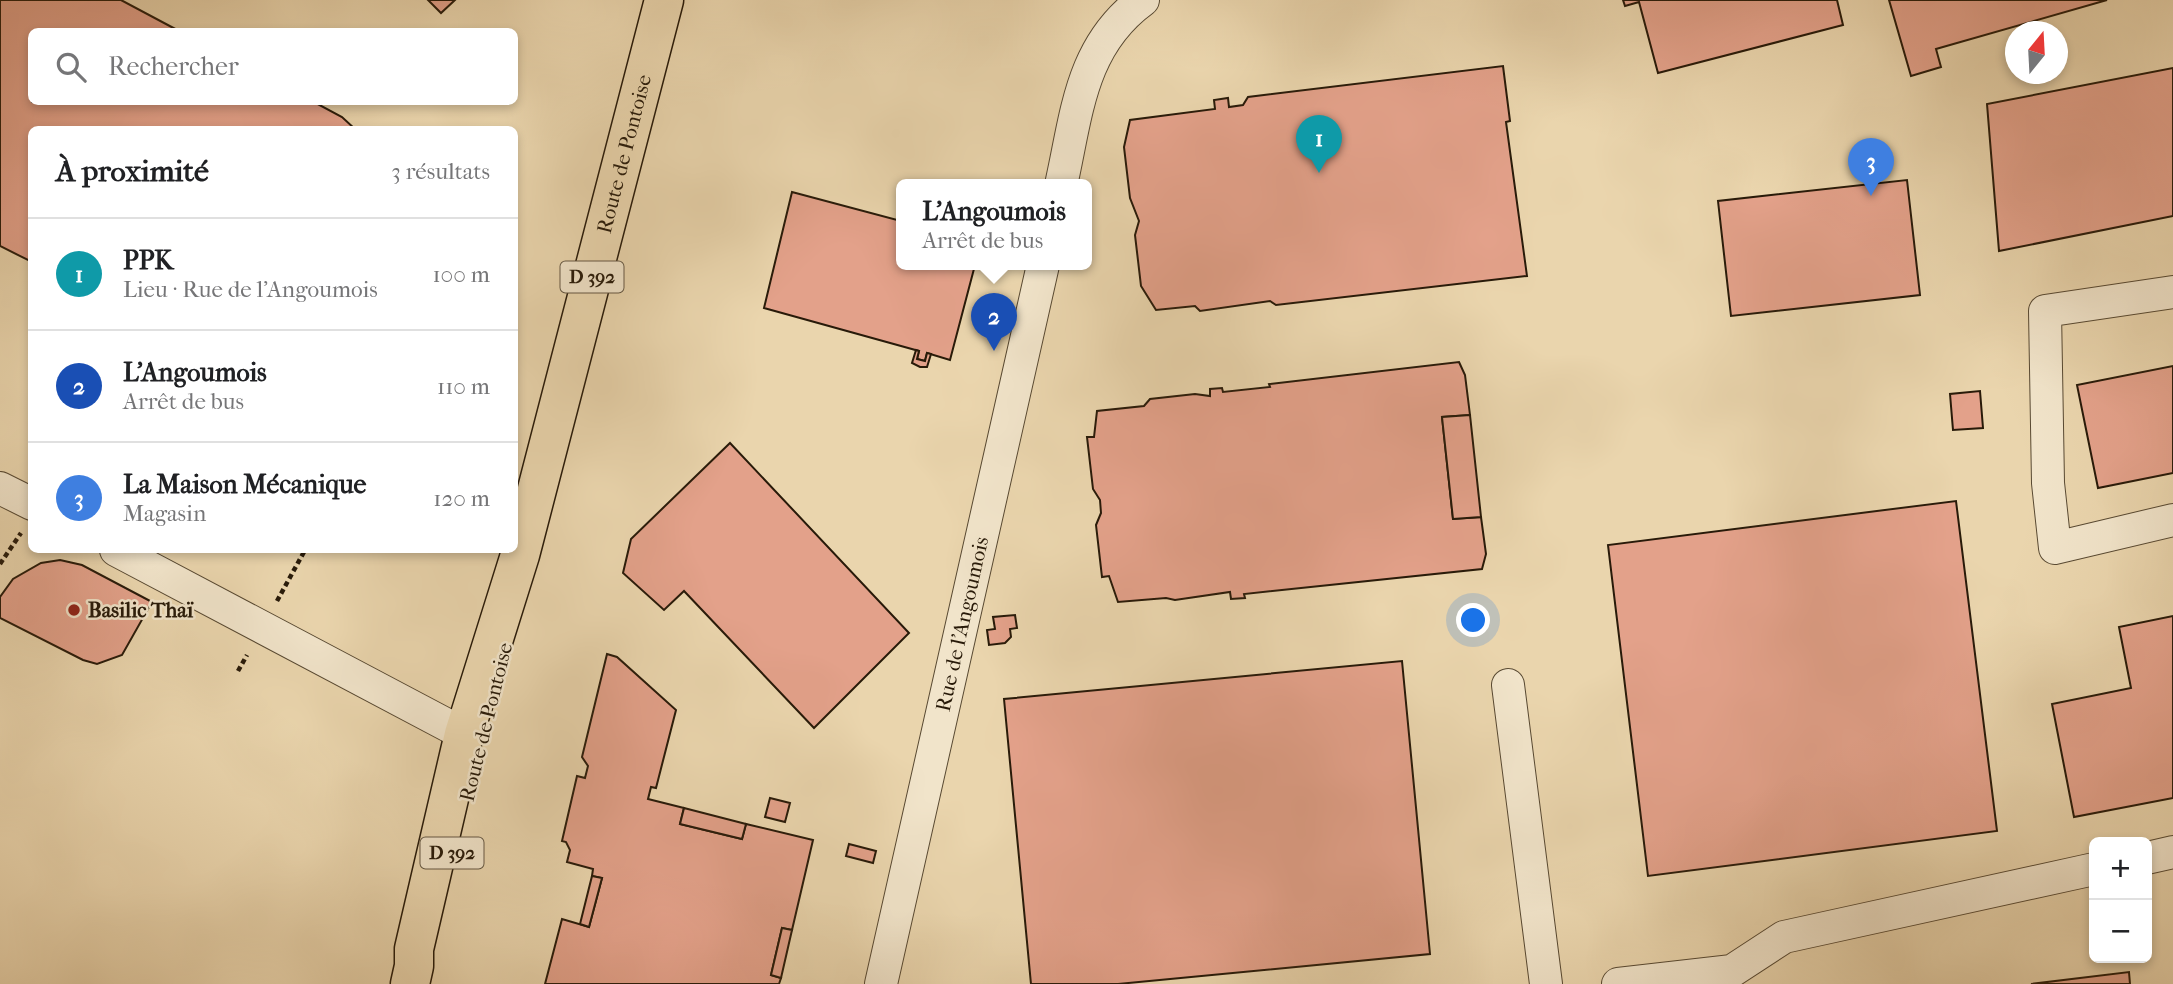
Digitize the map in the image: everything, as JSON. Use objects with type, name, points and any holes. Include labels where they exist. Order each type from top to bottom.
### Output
[{"type":"main road","name":"Route de Pontoise","points":[[412,975],[414,949],[464,734],[520,555],[664,0]]},
{"type":"main road","name":"Route de Pontoise","points":[[412,975],[423,953],[485,738],[522,562],[520,555]]},
{"type":"street","points":[[1062,179],[1086,76],[1102,43],[1119,17],[1143,0]]},
{"type":"street","name":"Rue de l'Angoumois","points":[[881,984],[1042,270]]},
{"type":"street","points":[[2173,292],[2045,311],[2048,483],[2055,548],[2173,520]]},
{"type":"street","points":[[0,488],[28,517]]},
{"type":"street","points":[[122,553],[464,734]]},
{"type":"street","points":[[1508,685],[1546,984]]},
{"type":"street","points":[[2152,857],[2173,852]]},
{"type":"street","points":[[1618,984],[1718,978],[1784,937],[2089,870]]},
{"type":"path","points":[[0,564],[28,517]]},
{"type":"building","points":[[0,0],[121,0],[174,28],[28,28],[28,105],[320,105],[342,117],[352,126],[28,126],[28,260],[0,246]]},
{"type":"building","points":[[428,0],[455,0],[441,13]]},
{"type":"building","points":[[1623,0],[1837,0],[1843,25],[1658,73],[1639,2],[1625,6]]},
{"type":"building","points":[[1889,0],[2107,0],[2034,21],[2005,21],[2005,29],[1936,49],[1941,67],[1911,76]]},
{"type":"building","points":[[1503,66],[1510,121],[1506,122],[1527,276],[1276,305],[1270,301],[1200,311],[1195,306],[1156,310],[1141,286],[1135,235],[1139,221],[1130,198],[1124,147],[1130,120],[1215,109],[1214,100],[1228,98],[1229,107],[1243,105],[1248,97]]},
{"type":"building","points":[[2173,68],[2173,216],[1999,251],[1987,104]]},
{"type":"building","points":[[1907,180],[1920,295],[1731,316],[1718,201]]},
{"type":"building","points":[[792,192],[896,220],[896,270],[974,270],[950,360],[927,353],[925,361],[917,359],[919,351],[764,308]]},
{"type":"building","points":[[916,350],[919,351],[917,359],[925,361],[927,353],[931,354],[927,367],[912,363]]},
{"type":"building","points":[[1459,362],[1465,375],[1470,415],[1442,417],[1453,519],[1481,517],[1486,554],[1482,569],[1244,594],[1245,598],[1231,599],[1230,592],[1175,600],[1166,598],[1118,602],[1109,576],[1102,577],[1096,525],[1101,513],[1100,500],[1093,489],[1087,437],[1094,437],[1097,411],[1144,406],[1150,399],[1195,394],[1210,396],[1210,389],[1222,388],[1223,392],[1270,387],[1269,384]]},
{"type":"building","points":[[2173,366],[2173,473],[2098,488],[2077,385]]},
{"type":"building","points":[[1980,391],[1983,428],[1953,430],[1950,394]]},
{"type":"building","points":[[1470,415],[1481,517],[1453,519],[1442,417]]},
{"type":"building","points":[[730,443],[909,633],[814,728],[684,591],[664,610],[623,573],[631,539]]},
{"type":"building","points":[[1956,501],[1997,831],[1648,876],[1608,545]]},
{"type":"building","name":"Basilic Thaï","points":[[60,560],[82,565],[152,602],[122,655],[97,664],[83,660],[0,618],[0,597],[13,579],[41,563]]},
{"type":"building","points":[[1015,615],[1017,628],[1010,629],[1011,637],[1005,643],[989,645],[987,630],[995,629],[993,617]]},
{"type":"building","points":[[2173,616],[2173,798],[2074,817],[2052,704],[2131,688],[2119,627]]},
{"type":"building","points":[[607,654],[617,657],[676,710],[656,788],[651,787],[648,799],[684,808],[680,824],[742,839],[746,824],[813,840],[792,930],[782,928],[771,975],[781,978],[779,984],[545,984],[562,919],[589,927],[602,878],[592,876],[593,869],[567,862],[570,850],[566,842],[562,841],[577,776],[585,778],[588,766],[582,757]]},
{"type":"building","points":[[1402,661],[1430,954],[1118,984],[1031,984],[1004,699]]},
{"type":"building","points":[[770,798],[790,803],[785,822],[765,817]]},
{"type":"building","points":[[684,808],[746,824],[742,839],[680,824]]},
{"type":"building","points":[[849,844],[876,851],[873,863],[846,856]]},
{"type":"building","points":[[592,876],[602,878],[589,927],[580,924]]},
{"type":"building","points":[[782,928],[792,930],[781,978],[771,975]]},
{"type":"building","points":[[2129,972],[2130,984],[2031,984]]},
{"type":"place","name":"PPK","points":[[1319,173]]},
{"type":"place","name":"La Maison Mécanique","points":[[1871,196]]},
{"type":"place","name":"L'Angoumois","points":[[994,351]]},
{"type":"place","name":"Basilic Thaï","points":[[74,610]]}]
